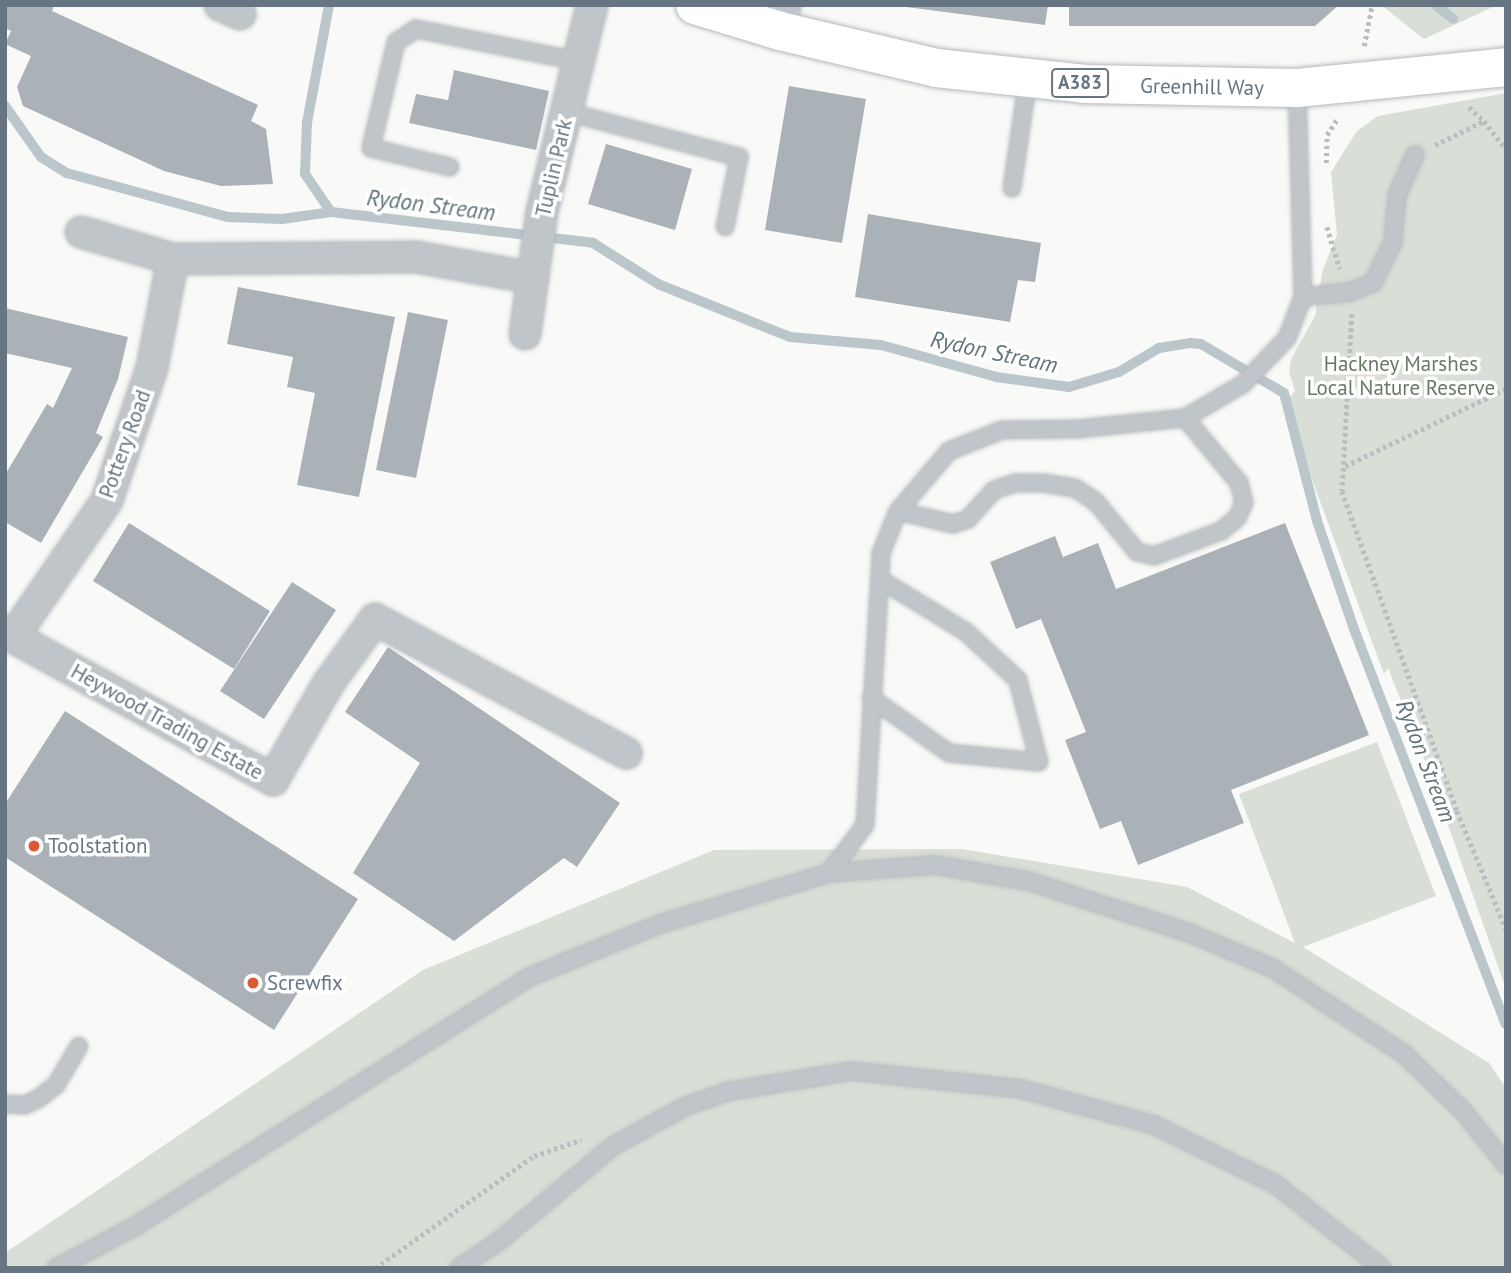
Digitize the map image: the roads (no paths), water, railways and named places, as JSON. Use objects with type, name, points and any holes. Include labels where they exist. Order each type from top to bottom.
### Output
[{"type":"main road","name":"Greenhill Way","points":[[695,5],[783,18],[936,68],[1085,84],[1297,88],[1506,67]]},
{"type":"street","name":"Tuplin Park","points":[[524,334],[542,212],[592,5]]},
{"type":"street","points":[[81,232],[173,259],[416,257],[533,278]]},
{"type":"street","name":"Pottery Road","points":[[9,634],[107,500],[152,368],[173,259]]},
{"type":"street","name":"Heywood Trading Estate","points":[[9,634],[273,780],[328,684],[375,619],[626,753]]},
{"type":"lane","points":[[450,167],[371,148],[396,42],[416,29],[578,61]]},
{"type":"lane","points":[[1012,188],[1028,78]]},
{"type":"lane","points":[[829,873],[865,825],[881,553],[898,511],[949,451],[1002,430],[1077,429],[1185,418],[1244,384],[1263,364],[1287,338],[1303,297],[1297,88]]},
{"type":"lane","points":[[567,112],[739,156],[724,227]]},
{"type":"lane","points":[[1303,297],[1349,292],[1373,283],[1393,242],[1397,195],[1415,155]]},
{"type":"lane","points":[[898,511],[953,524],[968,519],[994,491],[1016,483],[1043,483],[1075,488],[1096,502],[1137,552],[1154,556],[1221,531],[1237,518],[1244,503],[1239,483],[1185,418]]},
{"type":"lane","points":[[871,698],[950,753],[1039,762],[1017,680],[966,632],[881,580]]},
{"type":"lane","points":[[56,1268],[134,1227],[528,977],[660,924],[829,873],[935,865],[1028,881],[1187,932],[1260,963],[1404,1054],[1464,1112],[1506,1165]]},
{"type":"lane","points":[[5,1104],[25,1105],[56,1085],[79,1046]]},
{"type":"lane","points":[[459,1268],[499,1241],[613,1146],[686,1106],[730,1091],[852,1071],[1021,1089],[1154,1125],[1275,1184],[1382,1268]]},
{"type":"waterway","name":"Rydon Stream","points":[[329,5],[307,122],[305,174],[331,212],[593,243],[658,284],[790,337],[881,345],[996,377],[1069,387],[1119,372],[1159,348],[1190,343],[1201,344],[1284,393],[1317,521],[1354,629],[1506,1024]]},
{"type":"waterway","points":[[1436,5],[1453,19]]},
{"type":"waterway","points":[[5,106],[41,157],[67,173],[228,217],[282,219],[331,212]]},
{"type":"place","name":"Toolstation","points":[[34,846]]},
{"type":"place","name":"Screwfix","points":[[253,983]]},
{"type":"park label","name":"Hackney Marshes Local Nature Reserve","points":[[1401,376]]}]
